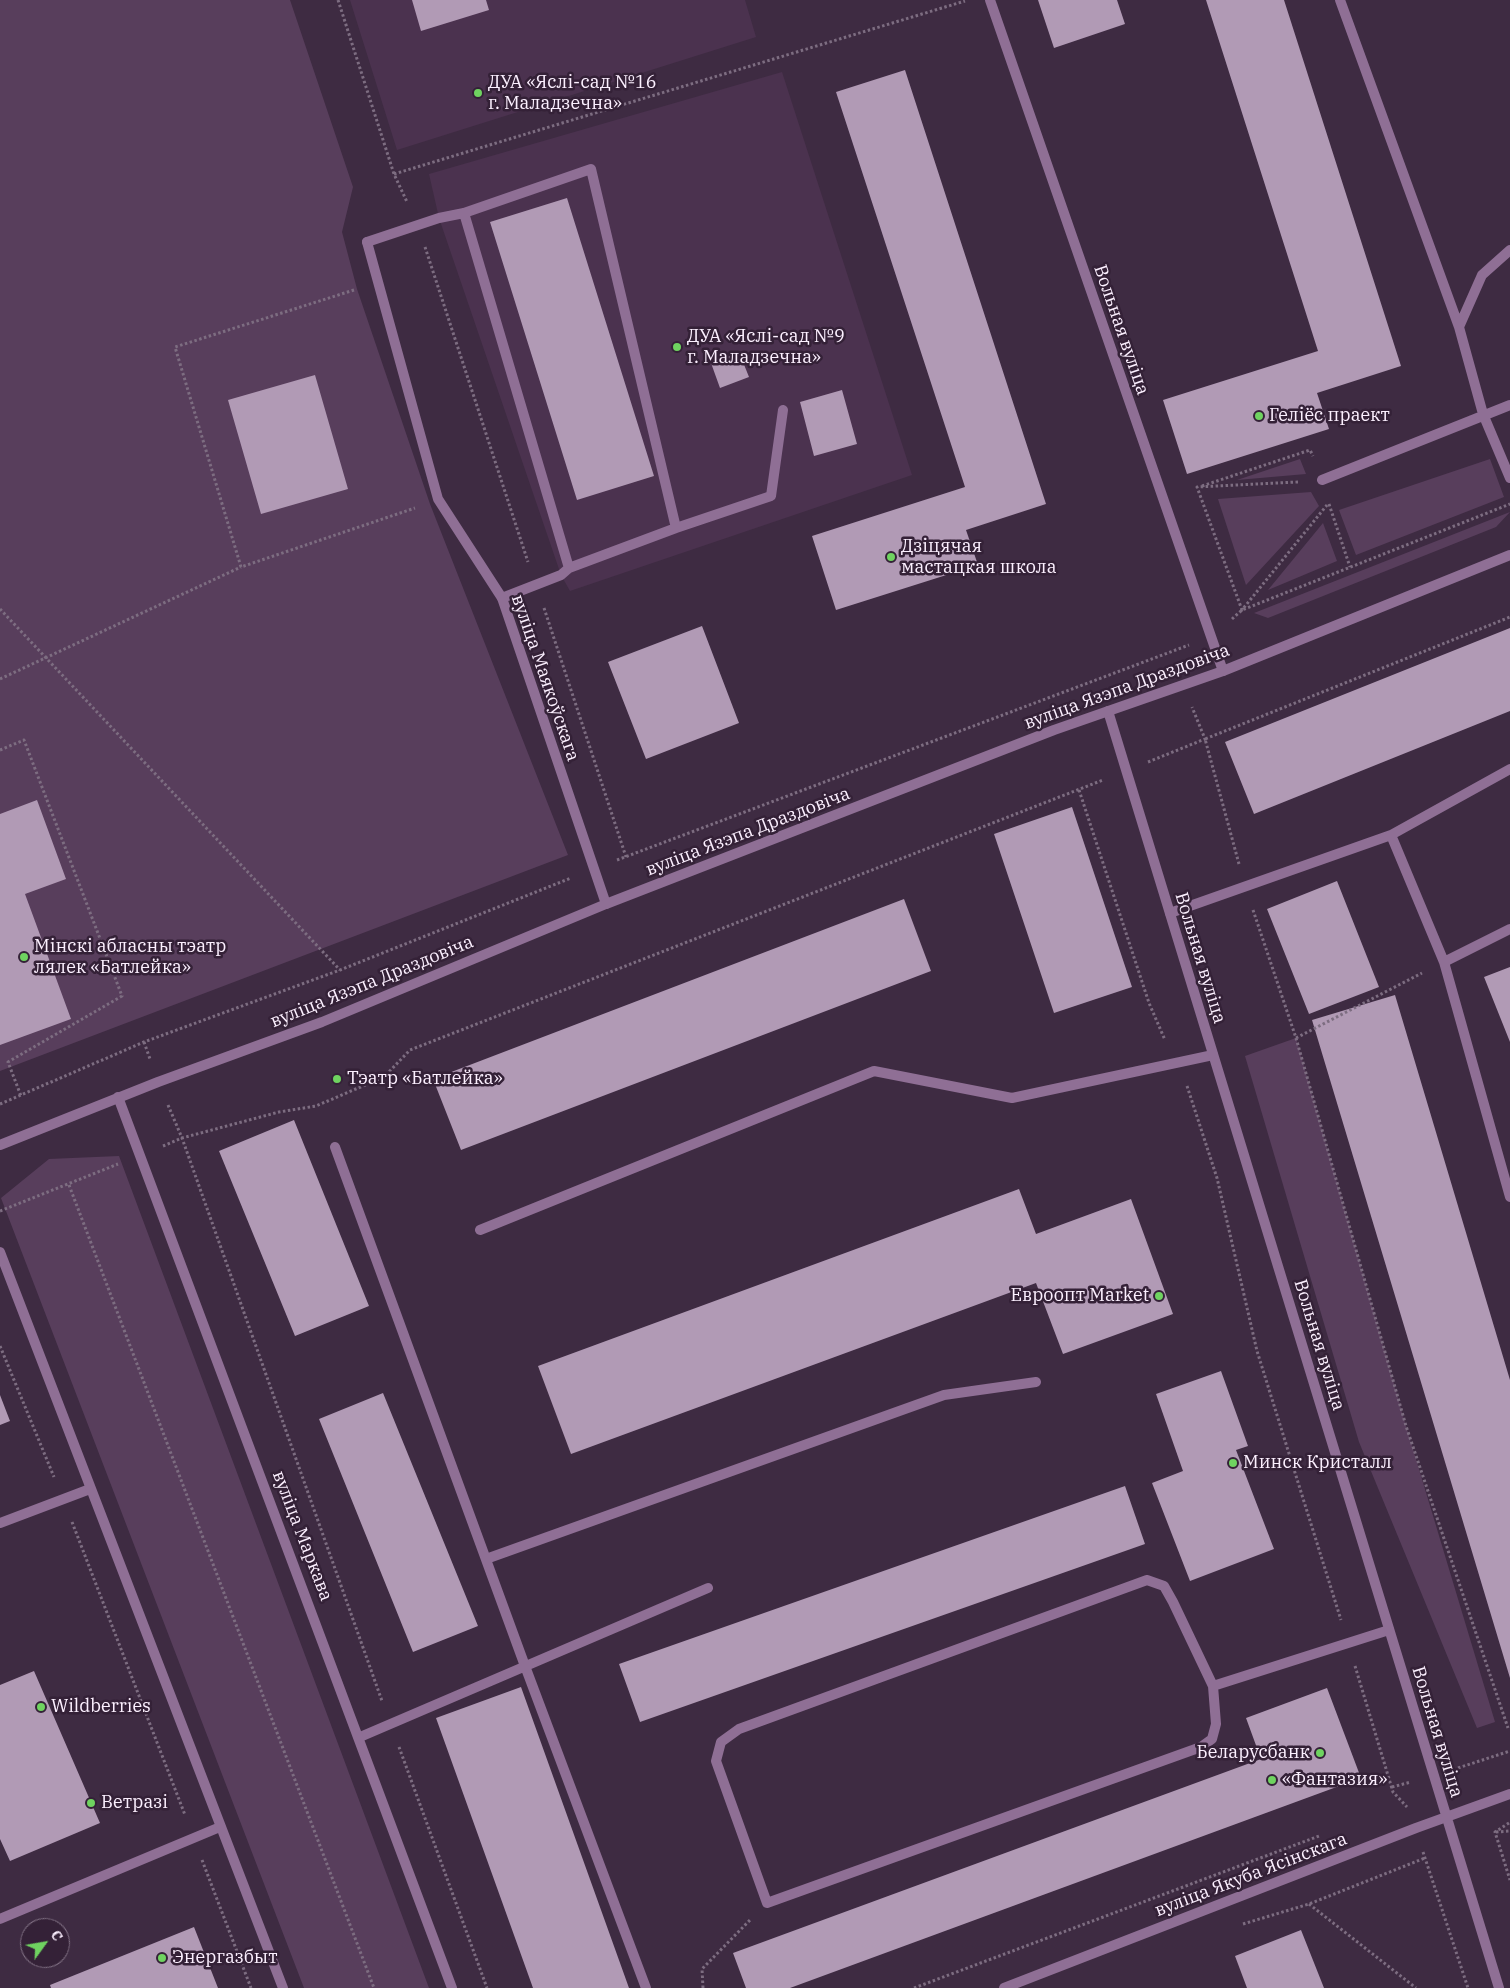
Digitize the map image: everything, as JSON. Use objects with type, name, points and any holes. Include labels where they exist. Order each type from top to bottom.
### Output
[{"type":"street","name":"Вольная вуліца","points":[[990,0],[1223,671]]},
{"type":"street","points":[[1340,0],[1459,326],[1483,414],[1510,478]]},
{"type":"street","points":[[418,224],[464,213],[591,169],[676,528]]},
{"type":"street","points":[[464,213],[570,568]]},
{"type":"street","name":"вуліца Маякоўскага","points":[[418,224],[367,242],[438,499],[502,598],[606,904]]},
{"type":"street","points":[[1459,326],[1482,274],[1510,250]]},
{"type":"street","points":[[1322,480],[1483,414],[1510,405]]},
{"type":"street","points":[[502,598],[561,574],[570,568],[676,528],[771,496],[782,410]]},
{"type":"street","name":"вуліца Язэпа Драздовіча","points":[[0,1145],[118,1097],[322,1022],[606,904],[1108,711],[1223,671],[1510,555]]},
{"type":"street","name":"Вольная вуліца","points":[[1108,711],[1499,1988]]},
{"type":"street","points":[[1170,913],[1391,835],[1510,769]]},
{"type":"street","points":[[1391,835],[1444,962],[1510,1197]]},
{"type":"street","points":[[1444,962],[1510,929]]},
{"type":"street","points":[[480,1230],[874,1071],[1012,1098],[1213,1055]]},
{"type":"street","name":"вуліца Маркава","points":[[118,1097],[360,1736],[452,1988]]},
{"type":"street","points":[[335,1147],[525,1666],[646,1988]]},
{"type":"street","points":[[0,1252],[283,1988]]},
{"type":"street","points":[[486,1559],[944,1395],[1036,1382]]},
{"type":"street","points":[[0,1523],[90,1489]]},
{"type":"street","points":[[1146,1580],[1164,1586],[1213,1686],[1216,1724],[1212,1739],[1201,1747],[766,1903],[716,1761],[721,1742],[739,1729],[1146,1580]]},
{"type":"street","points":[[360,1736],[708,1588]]},
{"type":"street","points":[[1213,1686],[1388,1630]]},
{"type":"street","name":"вуліца Якуба Ясінскага","points":[[1004,1988],[1416,1828],[1510,1794]]},
{"type":"street","points":[[0,1919],[220,1827]]},
{"type":"path","points":[[338,0],[394,174],[418,224],[626,857]]},
{"type":"path","points":[[394,174],[968,0]]},
{"type":"path","points":[[241,567],[175,347],[357,290]]},
{"type":"path","points":[[1310,450],[1322,480],[1198,487],[1310,450]]},
{"type":"path","points":[[1198,487],[1242,610]]},
{"type":"path","points":[[0,1104],[144,1042],[340,970],[594,869],[1210,637],[1242,610],[1329,502],[1350,567]]},
{"type":"path","points":[[1242,610],[1510,504]]},
{"type":"path","points":[[0,678],[46,659],[241,567],[420,507]]},
{"type":"path","points":[[0,609],[340,970]]},
{"type":"path","points":[[0,1211],[69,1185],[182,1138],[279,1112],[316,1106],[384,1077],[410,1050],[1078,790],[1510,618]]},
{"type":"path","points":[[1173,650],[1196,719],[1205,739],[1244,886],[1296,1038],[1406,1426],[1508,1728]]},
{"type":"path","points":[[0,750],[24,740],[122,996],[8,1062],[20,1096]]},
{"type":"path","points":[[1078,790],[1149,1003],[1158,1027],[1183,1075],[1217,1178],[1257,1351],[1394,1792],[1405,1804],[1416,1828],[1468,1988]]},
{"type":"path","points":[[1296,1038],[1444,962]]},
{"type":"path","points":[[182,1138],[390,1723],[487,1988]]},
{"type":"path","points":[[69,1185],[374,1988]]},
{"type":"path","points":[[0,1346],[63,1498],[252,1988]]},
{"type":"path","points":[[1397,1807],[1405,1804]]},
{"type":"path","points":[[1495,1832],[1510,1822]]},
{"type":"path","points":[[1495,1832],[1510,1832]]},
{"type":"path","points":[[1495,1832],[1510,1880]]},
{"type":"path","points":[[914,1988],[1327,1833]]},
{"type":"path","points":[[1236,1926],[1309,1904],[1425,1858]]},
{"type":"path","points":[[703,1988],[702,1969],[766,1903]]},
{"type":"path","points":[[1309,1904],[1416,1988]]},
{"type":"shaded area","points":[[0,0],[290,0],[353,187],[342,232],[357,289],[430,504],[568,855],[0,1071]]},
{"type":"shaded area","name":"ДУА «Яслі-сад №16 г. Маладзечна»","points":[[350,0],[745,0],[756,37],[397,150]]},
{"type":"shaded area","name":"ДУА «Яслі-сад №9 г. Маладзечна»","points":[[782,72],[912,475],[570,591],[561,575],[439,218],[429,174]]},
{"type":"shaded area","points":[[1300,459],[1306,474],[1237,480]]},
{"type":"shaded area","points":[[1490,459],[1504,497],[1356,555],[1339,510]]},
{"type":"shaded area","points":[[1311,492],[1319,506],[1246,585],[1218,499]]},
{"type":"shaded area","points":[[1510,512],[1496,527],[1268,618],[1254,613]]},
{"type":"shaded area","points":[[1323,523],[1337,561],[1268,590]]},
{"type":"shaded area","points":[[1296,1038],[1406,1426],[1495,1722],[1477,1728],[1359,1442],[1245,1056]]},
{"type":"shaded area","points":[[119,1156],[429,1988],[304,1988],[1,1198],[49,1159]]},
{"type":"building","points":[[412,0],[486,0],[489,10],[421,31]]},
{"type":"building","points":[[1038,0],[1117,0],[1125,24],[1054,48]]},
{"type":"building","points":[[1206,0],[1284,0],[1401,366],[1317,393],[1329,429],[1187,474],[1163,400],[1318,351]]},
{"type":"building","points":[[905,70],[1046,504],[966,530],[978,565],[836,610],[812,536],[965,487],[836,92]]},
{"type":"building","points":[[567,198],[654,476],[577,500],[490,222]]},
{"type":"building","points":[[739,352],[749,377],[720,388],[711,363]]},
{"type":"building","points":[[315,375],[348,489],[261,514],[228,400]]},
{"type":"building","points":[[842,390],[857,444],[814,456],[800,402]]},
{"type":"building","points":[[702,626],[739,723],[646,759],[608,662]]},
{"type":"building","points":[[1510,628],[1510,711],[1254,814],[1225,742]]},
{"type":"building","name":"Мінскі абласны тэатр лялек «Батлейка»","points":[[37,800],[66,879],[25,894],[71,1019],[0,1045],[0,814]]},
{"type":"building","points":[[1072,807],[1132,987],[1054,1013],[994,834]]},
{"type":"building","points":[[1337,881],[1379,987],[1309,1014],[1267,909]]},
{"type":"building","points":[[904,899],[931,971],[461,1150],[433,1079]]},
{"type":"building","points":[[1510,967],[1510,1042],[1484,977]]},
{"type":"building","points":[[1395,995],[1510,1380],[1510,1678],[1312,1020]]},
{"type":"building","points":[[294,1120],[369,1306],[295,1336],[219,1151]]},
{"type":"building","points":[[1019,1189],[1036,1234],[1131,1199],[1173,1314],[1063,1354],[1036,1283],[571,1454],[538,1366]]},
{"type":"building","points":[[1221,1371],[1248,1446],[1236,1450],[1274,1549],[1190,1581],[1152,1483],[1183,1471],[1156,1394]]},
{"type":"building","points":[[383,1393],[478,1626],[413,1652],[319,1419]]},
{"type":"building","points":[[0,1395],[10,1421],[0,1425]]},
{"type":"building","points":[[1125,1486],[1145,1544],[640,1722],[619,1664]]},
{"type":"building","points":[[34,1671],[100,1823],[10,1861],[0,1839],[0,1685]]},
{"type":"building","points":[[521,1687],[629,1988],[533,1988],[436,1718]]},
{"type":"building","points":[[1327,1688],[1361,1778],[790,1988],[746,1988],[733,1953],[1261,1759],[1246,1718]]},
{"type":"building","name":"Энергазбыт","points":[[194,1927],[218,1988],[51,1988],[50,1985]]},
{"type":"building","points":[[1301,1930],[1324,1988],[1247,1988],[1235,1956]]},
{"type":"place","name":"ДУА «Яслі-сад №16 г. Маладзечна»","points":[[478,93]]},
{"type":"place","name":"ДУА «Яслі-сад №9 г. Маладзечна»","points":[[677,347]]},
{"type":"place","name":"Геліёс праект","points":[[1259,416]]},
{"type":"place","name":"Дзіцячая мастацкая школа","points":[[891,557]]},
{"type":"place","name":"Мінскі абласны тэатр лялек «Батлейка»","points":[[24,957]]},
{"type":"place","name":"Тэатр «Батлейка»","points":[[337,1079]]},
{"type":"place","name":"Евроопт Market","points":[[1159,1296]]},
{"type":"place","name":"Минск Кристалл","points":[[1233,1463]]},
{"type":"place","name":"Wildberries","points":[[41,1707]]},
{"type":"place","name":"Беларусбанк","points":[[1320,1753]]},
{"type":"place","name":"«Фантазия»","points":[[1272,1780]]},
{"type":"place","name":"Ветразі","points":[[91,1803]]},
{"type":"place","name":"Энергазбыт","points":[[162,1958]]}]
